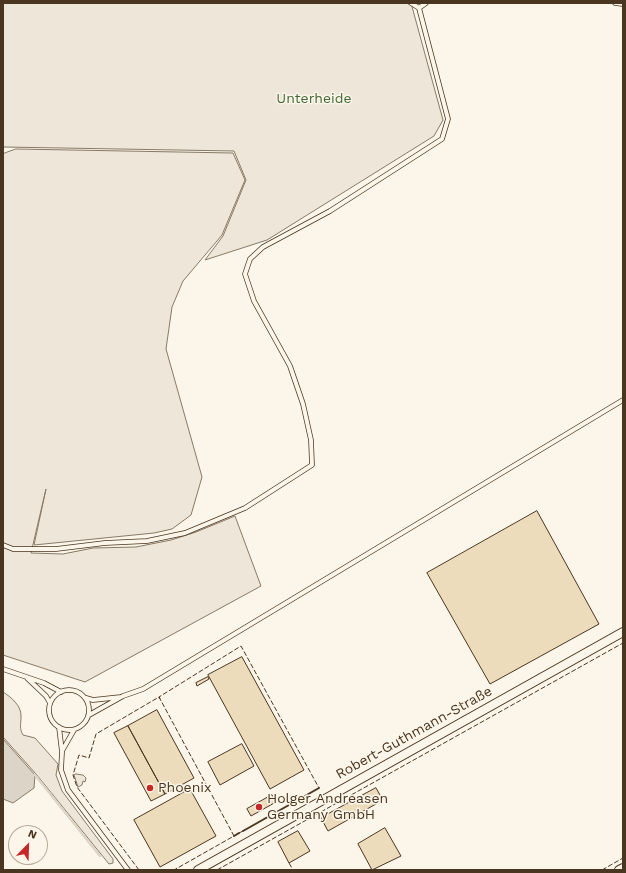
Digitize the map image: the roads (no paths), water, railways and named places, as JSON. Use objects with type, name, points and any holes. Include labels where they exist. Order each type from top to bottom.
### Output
[{"type":"street","name":"Robert-Guthmann-Straße","points":[[198,870],[623,632]]},
{"type":"street","points":[[619,870],[623,868]]},
{"type":"lane","points":[[3,545],[13,549],[56,549],[105,543],[147,541],[185,533],[246,508],[312,465],[311,440],[303,404],[292,372],[254,301],[245,274],[250,259],[263,247],[330,211],[442,139],[448,119],[419,8],[411,3]]},
{"type":"lane","points":[[419,8],[426,3]]},
{"type":"lane","points":[[615,3],[623,4]]},
{"type":"lane","points":[[89,715],[123,696],[143,689],[623,400]]},
{"type":"lane","points":[[3,669],[24,676],[61,692],[74,690],[86,698],[93,700],[123,696]]},
{"type":"lane","points":[[24,676],[38,687],[50,702],[50,717],[58,727],[65,730],[74,730]]},
{"type":"lane","points":[[50,702],[61,692]]},
{"type":"lane","points":[[62,752],[74,730],[84,724],[89,715],[90,706],[86,698]]},
{"type":"lane","points":[[58,727],[62,752],[61,770],[68,790],[128,870]]},
{"type":"waterway","points":[[35,775],[100,856]]},
{"type":"place","name":"Phoenix","points":[[150,788]]},
{"type":"place","name":"Holger Andreasen Germany GmbH","points":[[259,807]]},
{"type":"park label","name":"Unterheide","points":[[314,99]]}]
